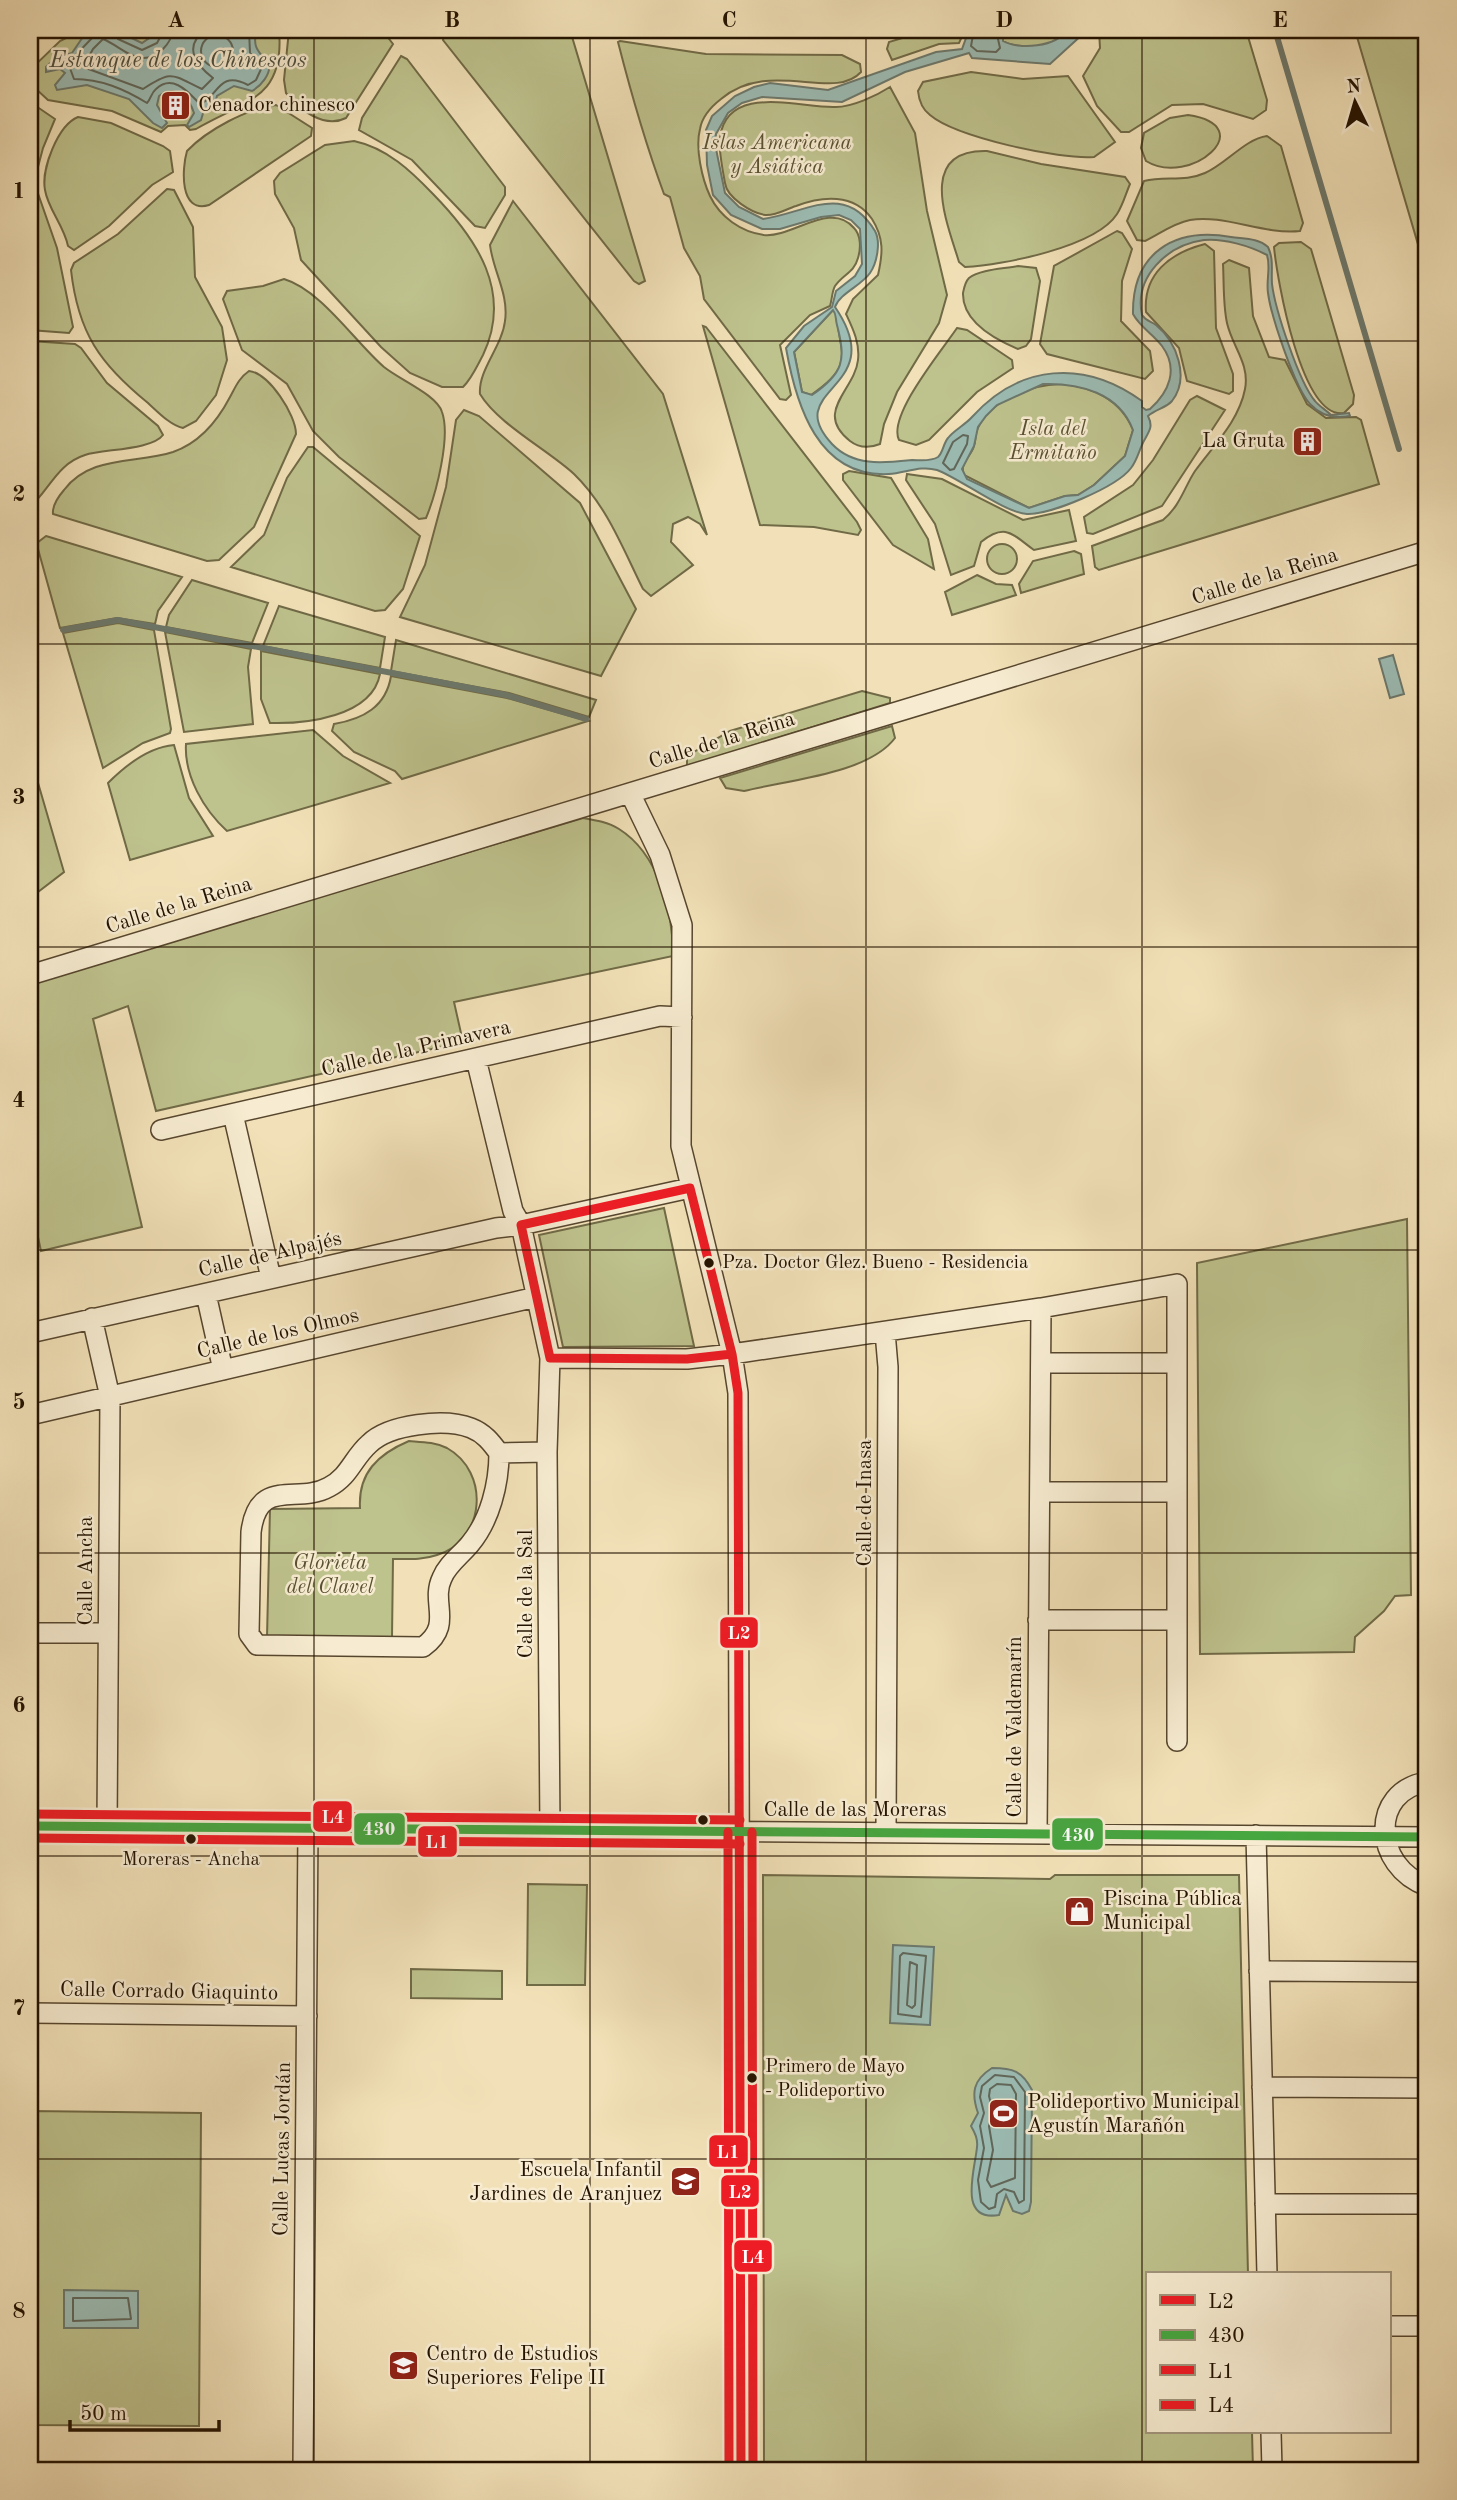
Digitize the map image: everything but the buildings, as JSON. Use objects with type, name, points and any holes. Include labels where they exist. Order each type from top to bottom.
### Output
[{"type":"street","name":"Calle de la Reina","points":[[30,975],[1427,551]]},
{"type":"street","points":[[630,793],[660,856],[680,915],[681,1146],[732,1354],[738,1392],[741,2470]]},
{"type":"street","name":"Calle de la Primavera","points":[[161,1130],[660,1016],[682,1017]]},
{"type":"street","points":[[477,1059],[513,1212],[521,1226]]},
{"type":"street","points":[[233,1114],[271,1278]]},
{"type":"street","name":"Calle de Alpajés","points":[[30,1333],[496,1228],[521,1226],[690,1188]]},
{"type":"street","name":"Calle de la Sal","points":[[521,1226],[550,1358],[550,1830]]},
{"type":"street","points":[[550,1358],[687,1359],[732,1354],[1041,1308],[1177,1284],[1177,1741]]},
{"type":"street","points":[[206,1294],[223,1370]]},
{"type":"street","name":"Calle de los Olmos","points":[[30,1415],[536,1297]]},
{"type":"street","name":"Calle de Valdemarín","points":[[1037,1834],[1041,1308]]},
{"type":"street","name":"Calle Ancha","points":[[92,1318],[110,1396],[107,1826]]},
{"type":"street","name":"Calle de Inasa","points":[[885,1332],[888,1367],[886,1832]]},
{"type":"street","points":[[1041,1363],[1177,1363]]},
{"type":"street","points":[[449,1424],[471,1428],[488,1437],[499,1453],[499,1474],[486,1517],[478,1534],[441,1579],[439,1627],[434,1639],[423,1647],[257,1645],[249,1634],[251,1532],[253,1518],[260,1504],[272,1496],[326,1489],[344,1478],[368,1444],[398,1427],[449,1424]]},
{"type":"street","points":[[499,1453],[548,1452]]},
{"type":"street","points":[[1040,1492],[1177,1492]]},
{"type":"street","name":"Calle de Valdemarín","points":[[1038,1620],[1177,1620]]},
{"type":"street","points":[[30,1633],[108,1633]]},
{"type":"street","points":[[1427,1782],[1406,1791],[1394,1804],[1386,1819],[1385,1838],[1389,1854],[1398,1869],[1412,1881],[1427,1886]]},
{"type":"street","name":"Calle de las Moreras","points":[[30,1826],[1427,1837]]},
{"type":"street","name":"Calle Lucas Jordán","points":[[303,2470],[308,1828]]},
{"type":"street","points":[[1256,1835],[1267,2272]]},
{"type":"street","points":[[1259,1971],[1427,1972]]},
{"type":"street","name":"Calle Corrado Giaquinto","points":[[30,2013],[307,2016]]},
{"type":"street","points":[[1262,2087],[1427,2088]]},
{"type":"street","points":[[1265,2204],[1427,2204]]},
{"type":"street","points":[[1390,2326],[1427,2326]]},
{"type":"street","points":[[1271,2434],[1272,2470]]},
{"type":"green space","name":"Estanque de los Chinescos","points":[[82,30],[279,30],[279,53],[276,70],[269,84],[258,95],[196,129],[190,130],[185,125],[168,126],[161,132],[112,111],[48,100],[35,88],[32,68],[60,41]]},
{"type":"green space","points":[[289,30],[382,30],[393,44],[346,118],[329,121],[305,111],[286,93],[284,80]]},
{"type":"green space","points":[[445,30],[570,30],[645,281],[639,284],[634,281],[443,40]]},
{"type":"green space","points":[[929,30],[965,30],[959,43],[939,44],[892,60],[887,49],[889,42]]},
{"type":"green space","points":[[1003,30],[1065,30],[1061,36],[1046,44],[1018,46],[1003,41]]},
{"type":"green space","points":[[1099,30],[1246,30],[1267,100],[1266,110],[1253,119],[1203,104],[1172,105],[1129,132],[1121,132],[1097,106],[1083,76],[1100,48]]},
{"type":"green space","points":[[1355,30],[1427,30],[1427,275]]},
{"type":"green space","name":"Islas Americana y Asiática","points":[[618,42],[706,54],[842,55],[860,64],[861,72],[849,80],[834,83],[779,80],[740,87],[714,105],[705,116],[700,129],[699,154],[707,189],[719,211],[732,222],[747,231],[764,235],[834,218],[845,220],[858,234],[860,246],[856,263],[835,286],[830,306],[810,315],[780,345],[791,395],[786,400],[780,399],[704,299],[700,276],[684,248],[670,197],[664,194],[651,157],[623,61]]},
{"type":"green space","points":[[401,56],[407,59],[505,187],[505,195],[485,228],[475,226],[412,160],[359,130],[362,118]]},
{"type":"green space","points":[[971,72],[1023,79],[1068,76],[1115,142],[1094,157],[1034,151],[962,131],[943,123],[925,110],[918,91],[923,82]]},
{"type":"green space","name":"Islas Americana y Asiática","points":[[890,87],[915,133],[927,211],[947,295],[939,323],[897,392],[884,424],[880,444],[865,447],[850,441],[840,430],[835,420],[835,411],[858,360],[857,342],[846,314],[853,299],[878,275],[881,246],[876,226],[865,211],[847,201],[837,199],[816,200],[769,215],[747,208],[727,189],[720,137],[726,120],[737,109],[751,104],[768,102],[842,107]]},
{"type":"green space","points":[[30,102],[55,119],[43,148],[34,182],[57,248],[73,327],[69,333],[30,330]]},
{"type":"green space","points":[[276,105],[312,128],[311,136],[209,205],[199,206],[192,203],[184,178],[187,151],[205,135],[229,121],[253,110]]},
{"type":"green space","points":[[1188,115],[1209,121],[1219,131],[1219,142],[1211,152],[1182,167],[1163,167],[1146,161],[1141,148],[1144,133],[1170,118]]},
{"type":"green space","points":[[78,117],[111,123],[163,146],[170,151],[173,172],[152,185],[109,226],[74,250],[68,246],[49,204],[44,181],[52,149],[64,129]]},
{"type":"green space","points":[[1267,136],[1281,146],[1303,223],[1300,231],[1272,230],[1203,219],[1178,224],[1145,241],[1137,240],[1127,221],[1144,181],[1197,176],[1251,142]]},
{"type":"green space","points":[[354,141],[388,155],[416,177],[464,229],[486,268],[492,288],[494,310],[491,332],[483,355],[463,387],[442,387],[410,373],[381,347],[301,260],[294,228],[275,194],[274,181],[280,173],[325,145]]},
{"type":"green space","points":[[987,151],[1041,164],[1125,177],[1130,184],[1117,214],[1106,226],[1090,236],[1070,245],[1024,258],[965,267],[959,262],[944,210],[944,175],[951,162],[965,154]]},
{"type":"green space","points":[[167,189],[174,190],[193,227],[195,277],[222,327],[227,360],[216,395],[196,421],[183,428],[173,424],[131,389],[94,346],[79,312],[71,270],[74,263],[118,234]]},
{"type":"green space","points":[[513,201],[663,394],[707,535],[700,524],[688,517],[673,524],[671,542],[693,565],[651,596],[643,589],[613,528],[586,486],[499,416],[480,394],[483,376],[503,331],[506,311],[490,245]]},
{"type":"green space","points":[[1117,231],[1122,233],[1132,249],[1122,281],[1121,321],[1150,351],[1153,371],[1145,379],[1047,354],[1040,344],[1054,266]]},
{"type":"green space","points":[[1301,242],[1311,249],[1354,395],[1353,404],[1344,413],[1329,409],[1315,394],[1304,372],[1286,315],[1274,247],[1279,243]]},
{"type":"green space","points":[[1205,244],[1214,251],[1216,328],[1233,374],[1233,391],[1229,394],[1187,381],[1179,348],[1146,312],[1149,287],[1161,267],[1181,253]]},
{"type":"green space","points":[[1229,260],[1249,268],[1253,316],[1269,357],[1285,360],[1307,404],[1326,418],[1356,417],[1361,420],[1379,484],[1099,570],[1095,567],[1092,546],[1163,520],[1169,515],[1242,401],[1245,371],[1229,331],[1225,309],[1223,264]]},
{"type":"green space","points":[[1018,266],[1036,268],[1040,281],[1031,339],[1026,346],[1018,349],[990,335],[974,321],[964,303],[963,293],[967,281],[974,275]]},
{"type":"green space","points":[[284,279],[311,294],[384,367],[426,394],[439,406],[444,423],[444,450],[438,481],[426,518],[419,519],[339,457],[313,431],[287,384],[242,350],[223,299],[227,291],[263,286]]},
{"type":"green space","points":[[833,310],[836,311],[842,348],[840,366],[835,375],[811,395],[802,392],[794,352]]},
{"type":"green space","points":[[703,326],[857,522],[861,530],[858,535],[814,527],[760,525]]},
{"type":"green space","points":[[957,328],[967,330],[1012,360],[1013,368],[977,392],[929,440],[916,445],[899,440],[897,429],[908,400]]},
{"type":"green space","points":[[30,341],[75,344],[81,348],[107,383],[158,426],[163,435],[149,444],[93,453],[75,459],[67,464],[30,507]]},
{"type":"green space","points":[[249,371],[265,379],[280,396],[291,416],[296,434],[254,527],[219,560],[207,561],[53,514],[54,504],[62,493],[87,471],[114,462],[173,452],[191,443],[214,422],[238,382]]},
{"type":"green space","name":"Isla del Ermitaño","points":[[1060,384],[1094,392],[1121,410],[1133,430],[1125,456],[1094,485],[1078,495],[1065,496],[1029,508],[964,475],[964,463],[973,450],[977,430],[991,410],[1024,391]]},
{"type":"green space","points":[[1197,396],[1225,410],[1162,506],[1093,534],[1087,533],[1084,517],[1133,485],[1153,460],[1190,400]]},
{"type":"green space","points":[[464,410],[479,416],[580,503],[636,609],[601,676],[400,617],[425,565],[446,487],[456,420]]},
{"type":"green space","points":[[308,447],[313,447],[420,536],[403,589],[385,610],[375,611],[231,567],[264,535],[287,478]]},
{"type":"green space","points":[[849,471],[891,478],[928,539],[934,569],[893,545],[843,480],[843,474]]},
{"type":"green space","points":[[907,474],[942,479],[1023,520],[1069,510],[1076,541],[1034,550],[1009,533],[997,533],[981,542],[974,566],[951,575],[935,524],[906,480]]},
{"type":"green space","points":[[46,536],[182,577],[158,611],[155,624],[117,618],[60,628],[37,543]]},
{"type":"green space","points":[[1002,544],[1013,548],[1017,559],[1013,570],[1002,574],[991,570],[987,559],[991,548]]},
{"type":"green space","points":[[1074,551],[1081,554],[1084,574],[1021,593],[1019,584],[1033,561]]},
{"type":"green space","points":[[977,575],[996,584],[1012,585],[1016,595],[952,615],[945,592]]},
{"type":"green space","points":[[192,580],[268,603],[252,643],[166,627],[169,615]]},
{"type":"green space","points":[[279,606],[385,637],[380,668],[263,646]]},
{"type":"green space","points":[[118,623],[154,630],[171,729],[170,733],[143,743],[103,768],[63,633]]},
{"type":"green space","points":[[165,632],[251,649],[248,667],[253,724],[184,732]]},
{"type":"green space","points":[[396,640],[596,700],[589,717],[509,693],[391,671]]},
{"type":"green space","points":[[261,651],[380,674],[374,688],[364,700],[351,709],[301,722],[270,723],[261,699]]},
{"type":"green space","points":[[391,676],[507,698],[588,721],[402,779],[395,771],[354,752],[332,731],[334,724],[354,719],[372,710],[384,696]]},
{"type":"green space","points":[[862,691],[890,698],[890,703],[687,766],[687,756],[730,731]]},
{"type":"green space","points":[[892,726],[895,738],[883,750],[847,768],[744,791],[726,788],[720,778]]},
{"type":"green space","points":[[313,730],[343,756],[390,783],[227,831],[197,792],[188,768],[186,744]]},
{"type":"green space","points":[[174,745],[189,798],[213,836],[130,860],[108,783],[138,758],[156,749]]},
{"type":"green space","points":[[30,766],[34,769],[64,872],[38,892],[30,877]]},
{"type":"green space","points":[[583,818],[619,829],[644,853],[661,885],[670,921],[673,956],[454,1002],[463,1042],[156,1111],[128,1006],[93,1019],[142,1227],[41,1251],[30,1200],[30,983]]},
{"type":"green space","points":[[664,1208],[694,1346],[563,1347],[539,1235]]},
{"type":"green space","points":[[1407,1219],[1411,1595],[1395,1596],[1384,1611],[1355,1637],[1354,1652],[1200,1654],[1197,1263]]},
{"type":"green space","name":"Glorieta del Clavel","points":[[409,1441],[442,1446],[461,1459],[476,1488],[476,1505],[473,1521],[465,1535],[453,1547],[426,1558],[393,1559],[392,1638],[267,1637],[270,1509],[360,1508],[362,1485],[372,1466],[388,1452]]},
{"type":"green space","name":"Polideportivo Municipal Agustín Marañón","points":[[763,1875],[1050,1879],[1055,1875],[1239,1875],[1248,2272],[1146,2272],[1146,2434],[1252,2434],[1253,2470],[764,2470]]},
{"type":"green space","points":[[528,1884],[587,1885],[585,1985],[527,1985]]},
{"type":"green space","points":[[411,1969],[502,1971],[502,1999],[411,1998]]},
{"type":"green space","points":[[30,2111],[201,2113],[199,2426],[30,2425]]},
{"type":"water","name":"Estanque de los Chinescos","points":[[105,30],[121,33],[142,43],[161,30],[267,30],[257,31],[255,41],[257,49],[269,64],[267,76],[252,91],[234,86],[217,96],[214,107],[204,110],[201,120],[189,127],[187,125],[194,113],[190,104],[179,93],[165,92],[159,96],[157,105],[167,123],[162,128],[153,123],[129,99],[87,85],[57,90],[55,85],[65,73],[60,69],[46,72],[46,67],[56,58],[72,53],[85,34]]},
{"type":"water","points":[[969,30],[1003,30],[1003,41],[1027,46],[1054,40],[1065,30],[1084,30],[1084,33],[1050,64],[972,58],[969,53],[905,72],[842,102],[762,97],[742,103],[728,113],[716,134],[715,144],[725,193],[739,207],[763,219],[824,204],[838,204],[851,207],[863,216],[877,236],[875,264],[870,273],[841,298],[835,307],[849,334],[851,355],[845,372],[818,410],[819,425],[832,444],[850,457],[870,462],[935,459],[940,455],[950,435],[991,399],[1011,386],[1053,373],[1098,378],[1120,387],[1142,401],[1142,407],[1146,410],[1150,409],[1167,388],[1171,372],[1162,346],[1133,314],[1140,275],[1160,249],[1192,236],[1210,235],[1251,239],[1268,247],[1278,310],[1302,378],[1315,401],[1331,415],[1349,413],[1350,416],[1334,417],[1324,414],[1304,396],[1284,351],[1270,304],[1267,255],[1236,243],[1204,240],[1178,248],[1156,265],[1148,276],[1141,301],[1142,315],[1156,325],[1170,341],[1179,361],[1180,382],[1172,401],[1148,416],[1150,428],[1131,468],[1098,491],[1051,510],[1027,514],[1007,508],[937,470],[919,469],[889,474],[865,472],[844,464],[828,451],[804,414],[786,348],[804,326],[832,307],[836,291],[855,276],[862,264],[860,229],[851,220],[839,215],[821,217],[780,229],[762,229],[731,215],[713,195],[707,165],[706,130],[712,116],[735,96],[754,87],[770,83],[828,90],[936,52],[962,49]],"holes":[[[833,310],[841,348],[840,365],[831,380],[812,395],[802,392],[794,352]],[[1043,384],[1084,388],[1097,393],[1118,407],[1133,430],[1125,456],[1094,485],[1078,495],[1065,496],[1029,508],[967,479],[962,469],[974,446],[978,427],[986,416],[997,405]]]},
{"type":"water","points":[[1393,655],[1404,694],[1390,698],[1379,659]]},
{"type":"water","points":[[893,1945],[934,1947],[930,2025],[890,2023]]},
{"type":"water","points":[[992,2068],[1016,2072],[1032,2090],[1031,2202],[1029,2211],[1022,2214],[1013,2211],[1006,2195],[999,2215],[986,2215],[978,2211],[973,2203],[972,2180],[977,2144],[971,2126],[978,2113],[974,2093],[977,2082]]},
{"type":"water","points":[[64,2290],[138,2291],[138,2328],[64,2328]]},
{"type":"waterway","points":[[1275,30],[1399,449]]},
{"type":"waterway","points":[[63,630],[118,620],[506,695],[586,719]]},
{"type":"transit line","name":"L2","points":[[690,1188],[732,1354],[687,1359],[550,1358],[521,1225],[690,1188]]},
{"type":"transit line","name":"L2","points":[[732,1354],[738,1393],[741,2470]]},
{"type":"transit line","name":"L4","points":[[30,1814],[740,1820]]},
{"type":"transit line","name":"430","points":[[30,1826],[1427,1837]]},
{"type":"transit line","name":"L1","points":[[728,1832],[729,2470]]},
{"type":"transit line","name":"L4","points":[[752,1832],[753,2470]]},
{"type":"transit line","name":"L1","points":[[30,1838],[740,1844]]},
{"type":"place","name":"Cenador chinesco","points":[[175,105]]},
{"type":"place","name":"La Gruta","points":[[1308,441]]},
{"type":"place","name":"Pza. Doctor Glez. Bueno - Residencia","points":[[709,1263]]},
{"type":"place","name":"Moreras - Ancha","points":[[191,1839]]},
{"type":"place","name":"Piscina Pública Municipal","points":[[1080,1911]]},
{"type":"place","name":"Primero de Mayo - Polideportivo","points":[[752,2078]]},
{"type":"place","name":"Polideportivo Municipal Agustín Marañón","points":[[1004,2114]]},
{"type":"place","name":"Escuela Infantil Jardines de Aranjuez","points":[[685,2182]]},
{"type":"place","name":"Centro de Estudios Superiores Felipe II","points":[[403,2366]]}]
